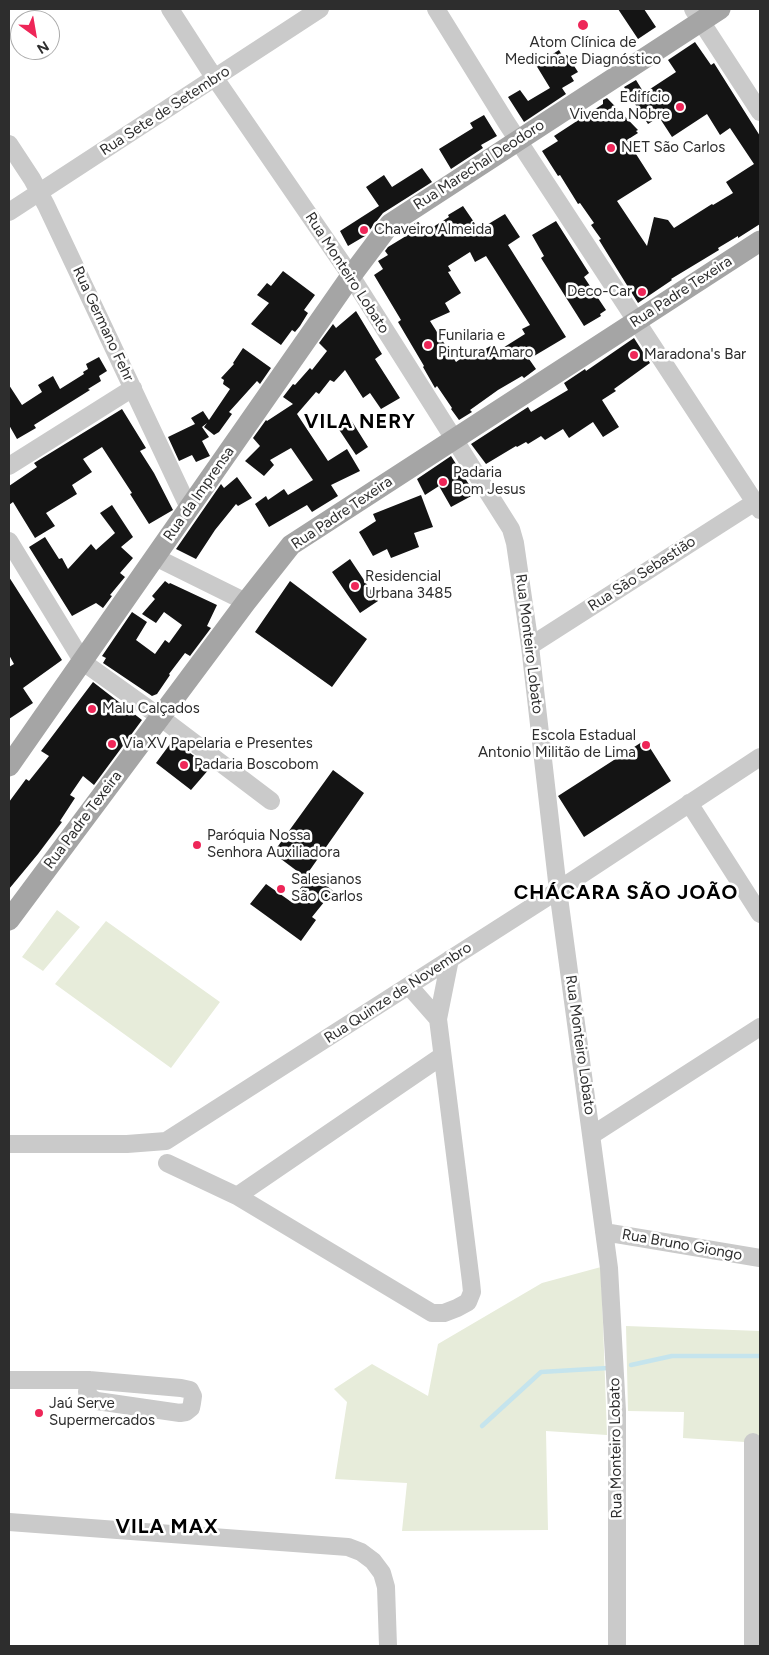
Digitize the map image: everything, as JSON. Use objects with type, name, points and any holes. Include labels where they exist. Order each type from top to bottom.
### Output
[{"type":"main road","name":"Rua Marechal Deodoro","points":[[390,224],[518,140],[697,15],[720,9]]},
{"type":"main road","name":"Rua da Imprensa","points":[[9,766],[351,276],[390,224]]},
{"type":"main road","name":"Rua Padre Texeira","points":[[9,920],[246,602],[291,545],[760,240]]},
{"type":"street","name":"Rua Monteiro Lobato","points":[[170,9],[351,276],[511,529],[515,543],[530,646],[558,890],[609,1268],[617,1411],[616,1646]]},
{"type":"street","name":"Rua Sete de Setembro","points":[[9,212],[320,9]]},
{"type":"street","points":[[436,9],[518,140],[758,506]]},
{"type":"street","points":[[697,15],[760,112]]},
{"type":"street","name":"Rua Germano Fehr","points":[[9,144],[39,192],[189,508]]},
{"type":"street","points":[[9,466],[133,388]]},
{"type":"street","name":"Rua São Sebastião","points":[[530,646],[758,506]]},
{"type":"street","points":[[9,541],[83,662],[160,717],[271,801]]},
{"type":"street","points":[[155,557],[246,602]]},
{"type":"street","name":"Rua Quinze de Novembro","points":[[9,1144],[127,1144],[166,1141],[760,758]]},
{"type":"street","points":[[689,803],[760,914]]},
{"type":"street","points":[[167,1163],[237,1196],[432,1313],[444,1313],[468,1302],[472,1292],[471,1282],[438,1019],[450,959]]},
{"type":"street","points":[[409,986],[438,1019]]},
{"type":"street","points":[[592,1135],[760,1026]]},
{"type":"street","points":[[237,1196],[442,1056]]},
{"type":"street","name":"Rua Bruno Giongo","points":[[604,1232],[760,1258]]},
{"type":"street","points":[[9,1380],[89,1380],[181,1388],[190,1390],[193,1396],[191,1408],[186,1412],[180,1413],[97,1401],[91,1398],[87,1392],[89,1380]]},
{"type":"street","points":[[753,1442],[754,1646]]},
{"type":"street","points":[[9,1522],[348,1547],[362,1552],[373,1561],[382,1573],[386,1586],[388,1646]]},
{"type":"green space","points":[[57,910],[80,927],[43,971],[22,957]]},
{"type":"green space","points":[[106,921],[220,1002],[171,1068],[55,984]]},
{"type":"green space","points":[[601,1267],[607,1435],[546,1431],[548,1530],[402,1531],[407,1483],[335,1479],[347,1402],[334,1389],[372,1364],[428,1396],[438,1344],[542,1283]]},
{"type":"green space","points":[[626,1326],[760,1331],[760,1443],[683,1438],[684,1412],[628,1411]]},
{"type":"building","points":[[618,9],[644,9],[656,27],[638,39]]},
{"type":"building","points":[[695,42],[711,65],[714,63],[760,136],[760,224],[718,248],[719,250],[671,279],[638,303],[599,240],[601,239],[591,225],[594,223],[580,203],[578,204],[542,151],[558,141],[554,136],[603,104],[603,100],[607,98],[638,130],[636,131],[638,133],[627,140],[652,179],[617,201],[647,246],[654,217],[668,220],[674,228],[733,193],[726,182],[754,164],[730,128],[720,135],[707,114],[672,137],[659,117],[648,124],[624,87],[636,80],[644,93],[676,72],[668,60]]},
{"type":"building","points":[[559,50],[563,57],[567,55],[578,72],[571,76],[574,81],[562,88],[566,94],[524,122],[508,97],[520,90],[528,101],[550,88],[536,65]]},
{"type":"building","points":[[484,115],[497,136],[481,145],[483,148],[451,169],[439,149],[473,128],[470,123]]},
{"type":"building","points":[[422,168],[432,182],[383,213],[365,236],[348,246],[340,231],[379,206],[366,187],[384,175],[392,187]]},
{"type":"building","points":[[463,206],[480,229],[505,214],[520,237],[508,245],[566,337],[529,359],[536,369],[524,378],[522,376],[498,390],[470,410],[472,412],[459,420],[437,386],[435,388],[398,322],[401,320],[374,275],[383,269],[378,261],[388,255],[385,251],[388,247],[411,233],[411,226],[418,221],[425,232],[449,217],[448,215]],"holes":[[[470,252],[475,262],[486,256],[530,325],[522,329],[525,334],[498,351],[494,344],[472,357],[469,353],[456,362],[430,321],[450,312],[445,303],[461,293],[448,272],[451,271],[448,266]]]},
{"type":"building","points":[[556,221],[589,273],[584,277],[606,310],[600,314],[601,316],[584,326],[541,258],[544,256],[532,235]]},
{"type":"building","points":[[283,271],[315,295],[304,310],[308,313],[300,326],[295,332],[292,330],[281,345],[251,324],[269,303],[257,295],[267,283],[271,286]]},
{"type":"building","points":[[356,311],[382,354],[375,359],[400,398],[381,409],[370,393],[363,398],[345,370],[334,382],[330,380],[319,394],[316,392],[297,414],[328,461],[347,449],[360,471],[331,485],[338,496],[312,512],[307,505],[269,527],[255,504],[266,496],[268,500],[284,489],[288,495],[313,480],[291,448],[270,460],[274,465],[264,476],[245,461],[260,446],[253,438],[266,420],[293,404],[283,397],[293,384],[295,385],[310,368],[312,370],[327,351],[319,343],[333,324],[336,328]]},
{"type":"building","points":[[634,338],[650,363],[602,400],[619,427],[603,437],[593,422],[569,438],[563,429],[545,440],[541,436],[528,444],[526,442],[516,446],[486,464],[471,444],[528,407],[531,412],[568,390],[564,383],[585,369],[586,371]]},
{"type":"building","points":[[243,348],[271,368],[260,384],[257,381],[229,412],[232,414],[219,432],[214,435],[204,427],[207,423],[202,427],[209,437],[202,441],[210,456],[196,462],[192,455],[179,461],[168,437],[195,424],[191,418],[203,411],[209,420],[230,389],[223,384],[224,380],[221,378],[234,364]]},
{"type":"building","points":[[99,357],[107,371],[99,376],[101,381],[34,425],[36,428],[17,439],[9,425],[9,385],[22,405],[42,392],[38,385],[53,376],[60,389],[84,374],[83,372],[88,369],[86,364]]},
{"type":"building","points":[[122,409],[146,448],[140,451],[173,510],[149,524],[130,494],[132,493],[102,447],[83,459],[92,472],[72,485],[77,494],[46,513],[55,526],[35,538],[13,502],[9,505],[9,486],[37,467],[34,463]]},
{"type":"building","points":[[351,420],[368,447],[356,455],[338,428]]},
{"type":"building","name":"Padaria Bom Jesus","points":[[451,456],[475,494],[451,507],[439,486],[425,495],[417,479]]},
{"type":"building","points":[[237,477],[252,498],[238,506],[236,504],[215,530],[196,559],[176,549],[221,484],[224,488]]},
{"type":"building","points":[[421,495],[433,527],[414,533],[419,547],[391,558],[387,549],[373,556],[359,532],[376,521],[373,514]]},
{"type":"building","points":[[112,505],[133,537],[121,547],[133,558],[120,573],[125,577],[110,595],[112,596],[103,608],[96,603],[72,616],[29,547],[45,537],[59,559],[62,558],[68,569],[91,544],[96,550],[115,533],[100,513]]},
{"type":"building","name":"Residencial Urbana 3485","points":[[350,559],[378,601],[360,613],[332,572]]},
{"type":"building","points":[[9,577],[62,660],[23,688],[33,703],[9,719],[9,667],[14,664],[9,655]]},
{"type":"building","points":[[165,581],[217,605],[207,626],[211,628],[190,656],[185,653],[157,694],[152,696],[103,663],[106,658],[102,656],[132,612],[147,622],[136,640],[155,654],[165,640],[169,643],[182,625],[164,612],[156,623],[142,614],[155,599],[152,596]]},
{"type":"building","points":[[290,581],[367,639],[332,687],[255,632]]},
{"type":"building","points":[[93,682],[142,720],[94,785],[83,776],[70,795],[75,798],[60,821],[62,822],[9,889],[9,802],[26,779],[29,781],[49,756],[41,751]]},
{"type":"building","name":"Padaria Boscobom","points":[[173,740],[210,768],[191,790],[156,763]]},
{"type":"building","points":[[645,740],[671,781],[584,837],[558,796]]},
{"type":"building","points":[[333,770],[364,793],[305,877],[273,853]]},
{"type":"building","points":[[312,874],[333,891],[312,917],[316,920],[301,941],[250,904],[266,884],[290,901]]},
{"type":"waterway","points":[[631,1365],[672,1356],[760,1356]]},
{"type":"waterway","points":[[482,1426],[541,1372],[608,1368]]},
{"type":"place","name":"Atom Clínica de Medicina e Diagnóstico","points":[[583,25]]},
{"type":"place","name":"Edifício Vivenda Nobre","points":[[680,107]]},
{"type":"place","name":"NET São Carlos","points":[[611,148]]},
{"type":"place","name":"Chaveiro Almeida","points":[[364,230]]},
{"type":"place","name":"Deco-Car","points":[[642,292]]},
{"type":"place","name":"Funilaria e Pintura Amaro","points":[[428,345]]},
{"type":"place","name":"Maradona's Bar","points":[[634,355]]},
{"type":"place","name":"Padaria Bom Jesus","points":[[443,482]]},
{"type":"place","name":"Residencial Urbana 3485","points":[[355,586]]},
{"type":"place","name":"Malu Calçados","points":[[92,709]]},
{"type":"place","name":"Via XV Papelaria e Presentes","points":[[112,744]]},
{"type":"place","name":"Escola Estadual Antonio Militão de Lima","points":[[646,745]]},
{"type":"place","name":"Padaria Boscobom","points":[[184,765]]},
{"type":"place","name":"Paróquia Nossa Senhora Auxiliadora","points":[[197,845]]},
{"type":"place","name":"Salesianos São Carlos","points":[[281,889]]},
{"type":"place","name":"Jaú Serve Supermercados","points":[[39,1413]]},
{"type":"district","name":"VILA NERY","points":[[360,422]]},
{"type":"district","name":"CHÁCARA SÃO JOÃO","points":[[626,893]]},
{"type":"district","name":"VILA MAX","points":[[167,1527]]}]
